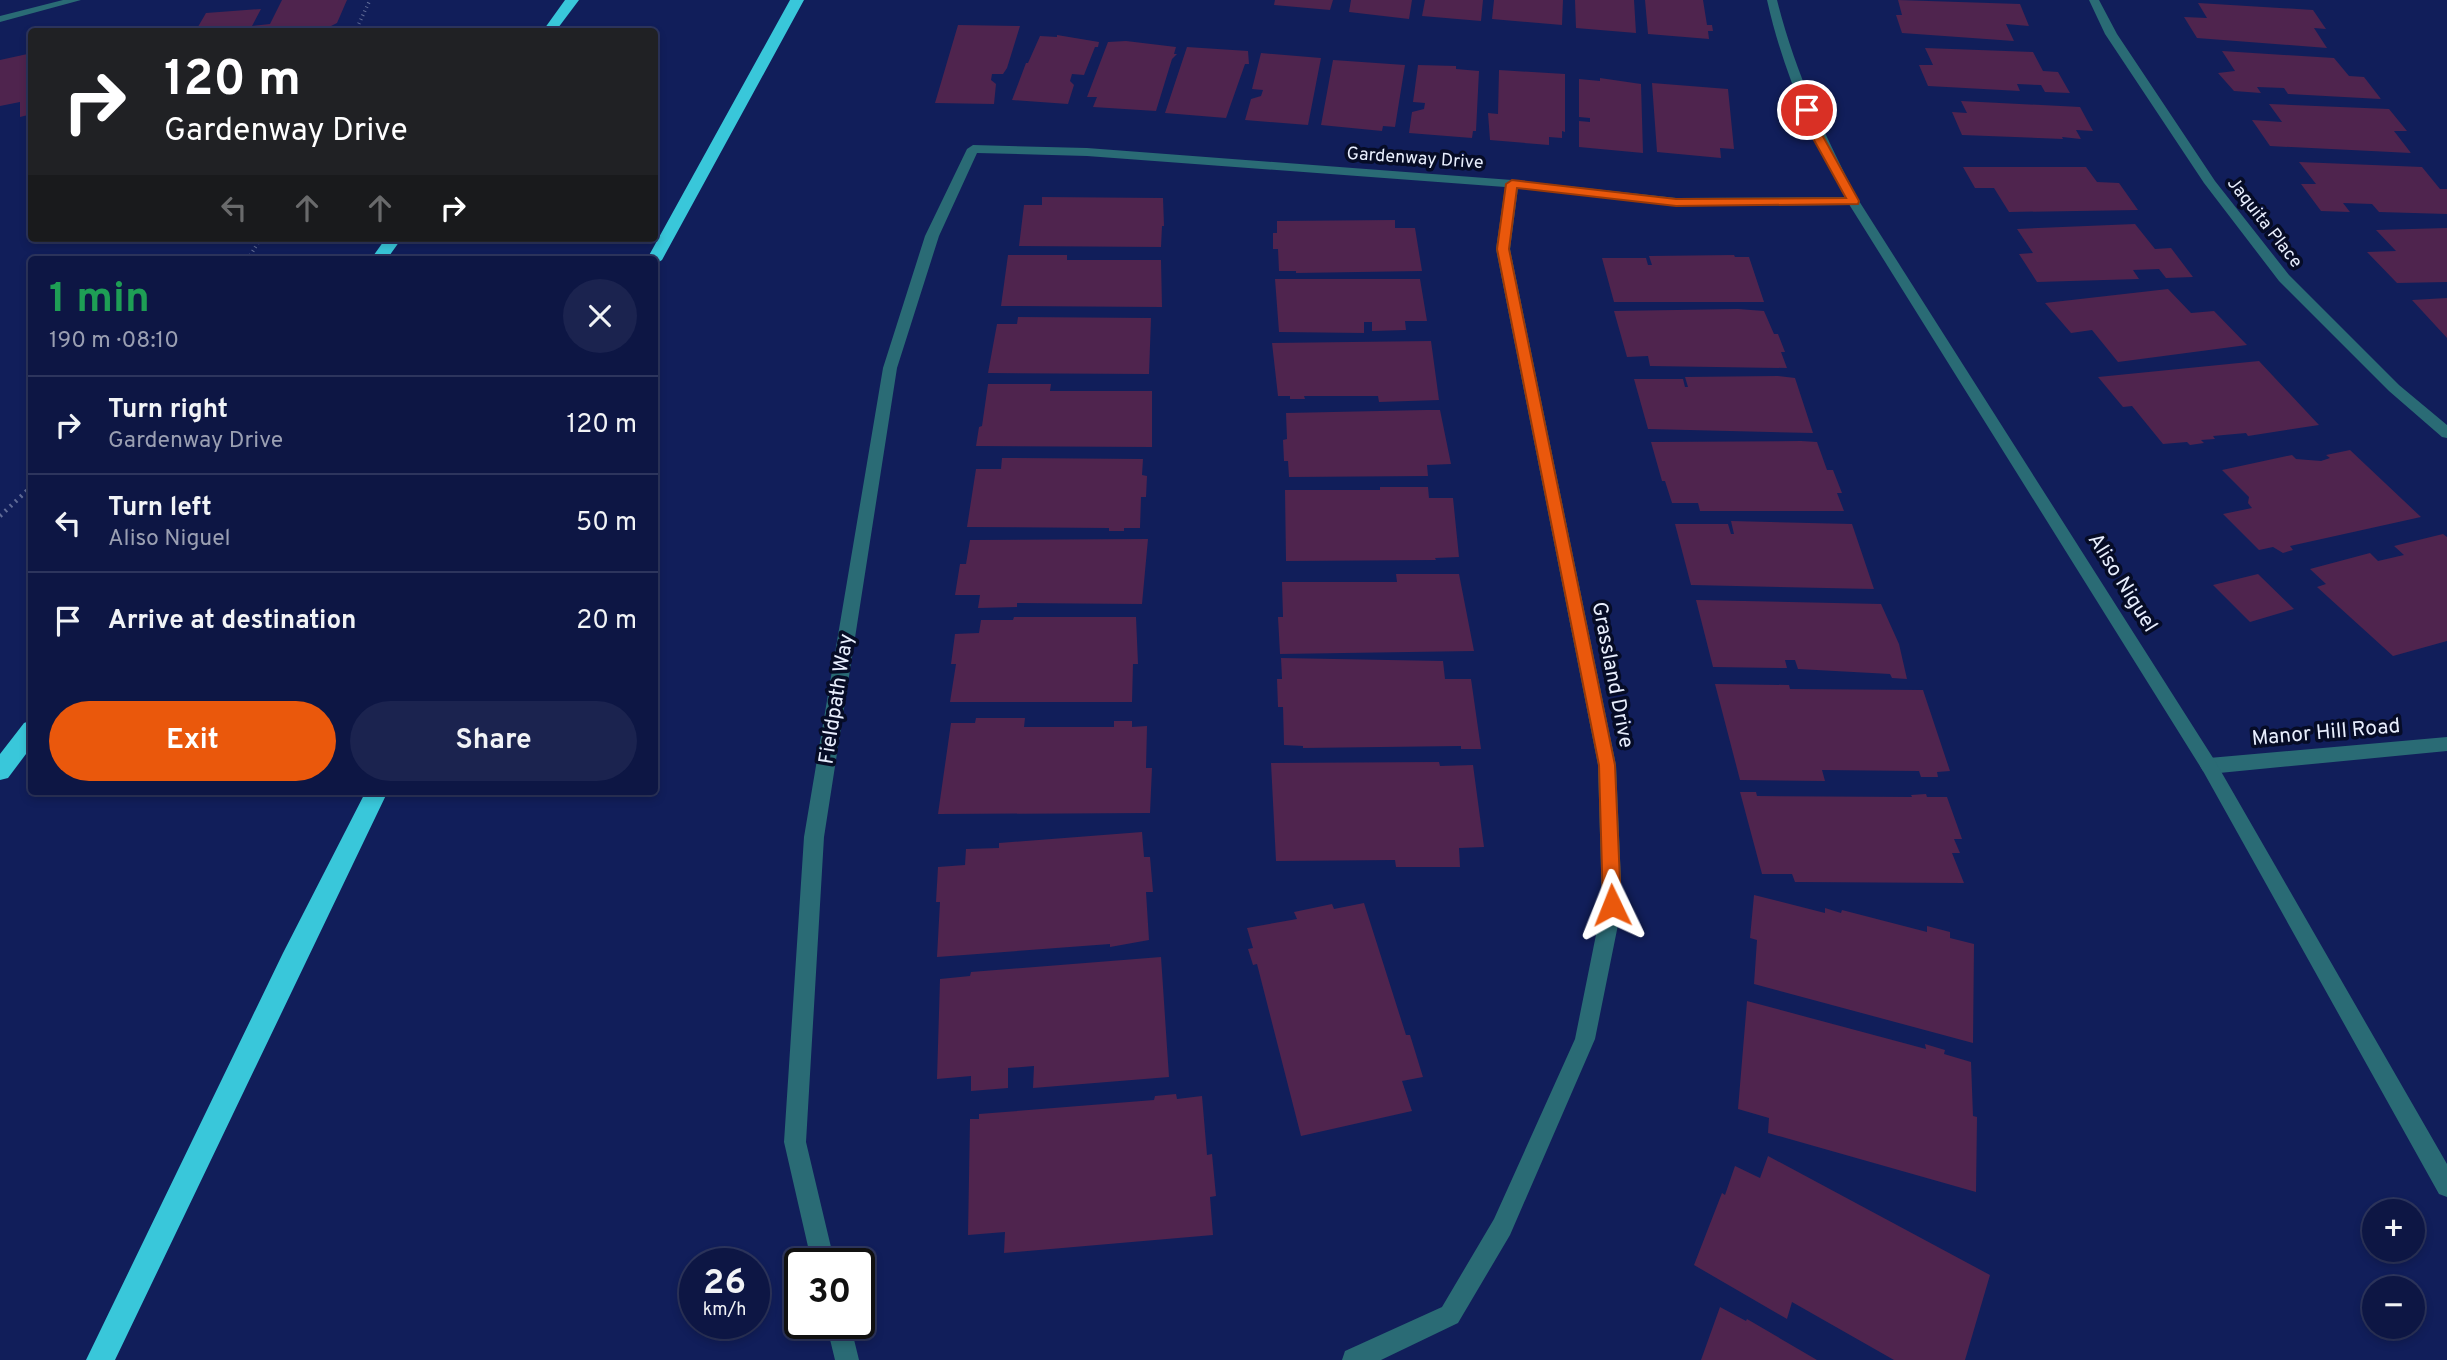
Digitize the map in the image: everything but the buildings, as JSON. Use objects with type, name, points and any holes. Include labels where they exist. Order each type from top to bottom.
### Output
[{"type":"highway","points":[[551,28],[572,0]]},
{"type":"highway","points":[[656,256],[797,0]]},
{"type":"highway","points":[[0,771],[28,734]]},
{"type":"highway","points":[[100,1360],[375,795]]},
{"type":"street","points":[[0,19],[76,0]]},
{"type":"street","name":"Aliso Niguel","points":[[1772,0],[1782,46],[1815,131],[1853,201],[2209,766],[2447,1186]]},
{"type":"street","name":"Jaquita Place","points":[[2094,0],[2111,34],[2210,183],[2284,278],[2393,388],[2447,433]]},
{"type":"street","name":"Gardenway Drive","points":[[973,149],[1087,152],[1512,184],[1676,202],[1853,201]]},
{"type":"street","name":"Fieldpath Way","points":[[820,1248],[795,1142],[814,837],[890,368],[932,236],[973,149]]},
{"type":"street","name":"Grassland Drive","points":[[1354,1360],[1450,1315],[1502,1227],[1585,1039],[1612,905],[1607,765],[1503,249],[1512,184]]},
{"type":"street","name":"Manor Hill Road","points":[[2209,766],[2447,744]]},
{"type":"street","points":[[842,1339],[847,1360]]},
{"type":"path","points":[[357,28],[370,0]]},
{"type":"path","points":[[0,516],[28,490]]},
{"type":"route","points":[[1612,905],[1607,765],[1503,249],[1512,184],[1676,202],[1853,201],[1815,131],[1807,110]]}]
